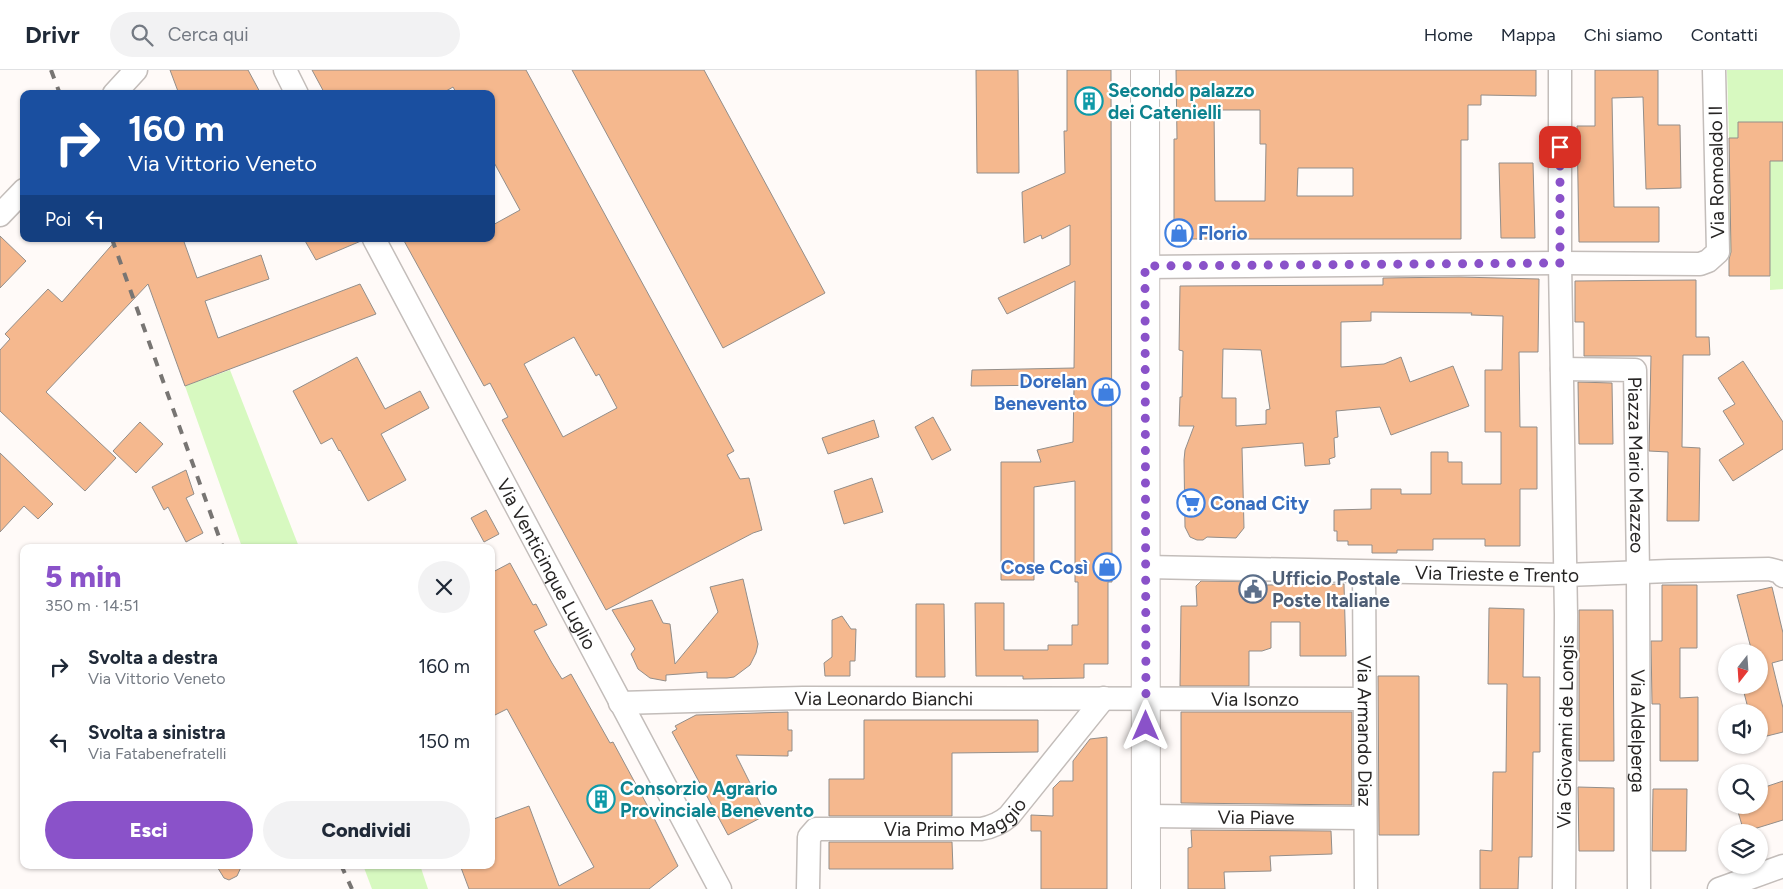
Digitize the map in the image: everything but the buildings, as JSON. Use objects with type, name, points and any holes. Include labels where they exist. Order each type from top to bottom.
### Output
[{"type":"street","points":[[118,90],[136,70]]},
{"type":"street","points":[[285,70],[295,90]]},
{"type":"street","points":[[1145,70],[1146,889]]},
{"type":"street","points":[[1560,70],[1560,263],[1566,575]]},
{"type":"street","name":"Via Romoaldo II","points":[[1560,263],[1700,264],[1708,262],[1718,252],[1714,70]]},
{"type":"street","points":[[0,216],[20,194]]},
{"type":"street","name":"Via Venticinque Luglio","points":[[376,242],[720,889]]},
{"type":"street","points":[[1145,266],[1560,263]]},
{"type":"street","name":"Piazza Mario Mazzeo","points":[[1562,369],[1635,370],[1638,572]]},
{"type":"street","name":"Via Trieste e Trento","points":[[1146,567],[1566,575],[1769,569],[1780,572],[1783,576]]},
{"type":"street","name":"Via Armando Diaz","points":[[1364,572],[1366,889]]},
{"type":"street","name":"Via Aldelperga","points":[[1638,572],[1639,889]]},
{"type":"street","name":"Via Giovanni de Longis","points":[[1564,889],[1566,575]]},
{"type":"street","name":"Via Leonardo Bianchi","points":[[620,703],[803,698],[1146,697]]},
{"type":"street","name":"Via Isonzo","points":[[1146,697],[1364,699]]},
{"type":"street","name":"Via Primo Maggio","points":[[808,889],[809,837],[816,829],[981,829],[991,828],[1001,822],[1009,816],[1104,698]]},
{"type":"street","name":"Via Piave","points":[[1146,816],[1365,818]]},
{"type":"street","points":[[1719,889],[1783,866]]},
{"type":"green space","points":[[1727,70],[1783,70],[1783,289],[1770,290],[1770,276],[1729,276]]},
{"type":"green space","points":[[230,370],[298,544],[241,544],[185,386]]},
{"type":"green space","points":[[364,869],[421,869],[428,889],[372,889]]},
{"type":"railway","points":[[51,70],[58,90]]},
{"type":"railway","points":[[113,242],[222,544]]},
{"type":"railway","points":[[343,869],[352,889]]},
{"type":"place","name":"Secondo palazzo dei Catenielli","points":[[1089,101]]},
{"type":"place","name":"Florio","points":[[1179,233]]},
{"type":"place","name":"Dorelan Benevento","points":[[1106,392]]},
{"type":"place","name":"Conad City","points":[[1191,503]]},
{"type":"place","name":"Cose Così","points":[[1107,567]]},
{"type":"place","name":"Ufficio Postale Poste Italiane","points":[[1253,589]]},
{"type":"place","name":"Consorzio Agrario Provinciale Benevento","points":[[601,799]]},
{"type":"route","points":[[1146,726],[1145,266],[1560,263],[1560,147]]}]
